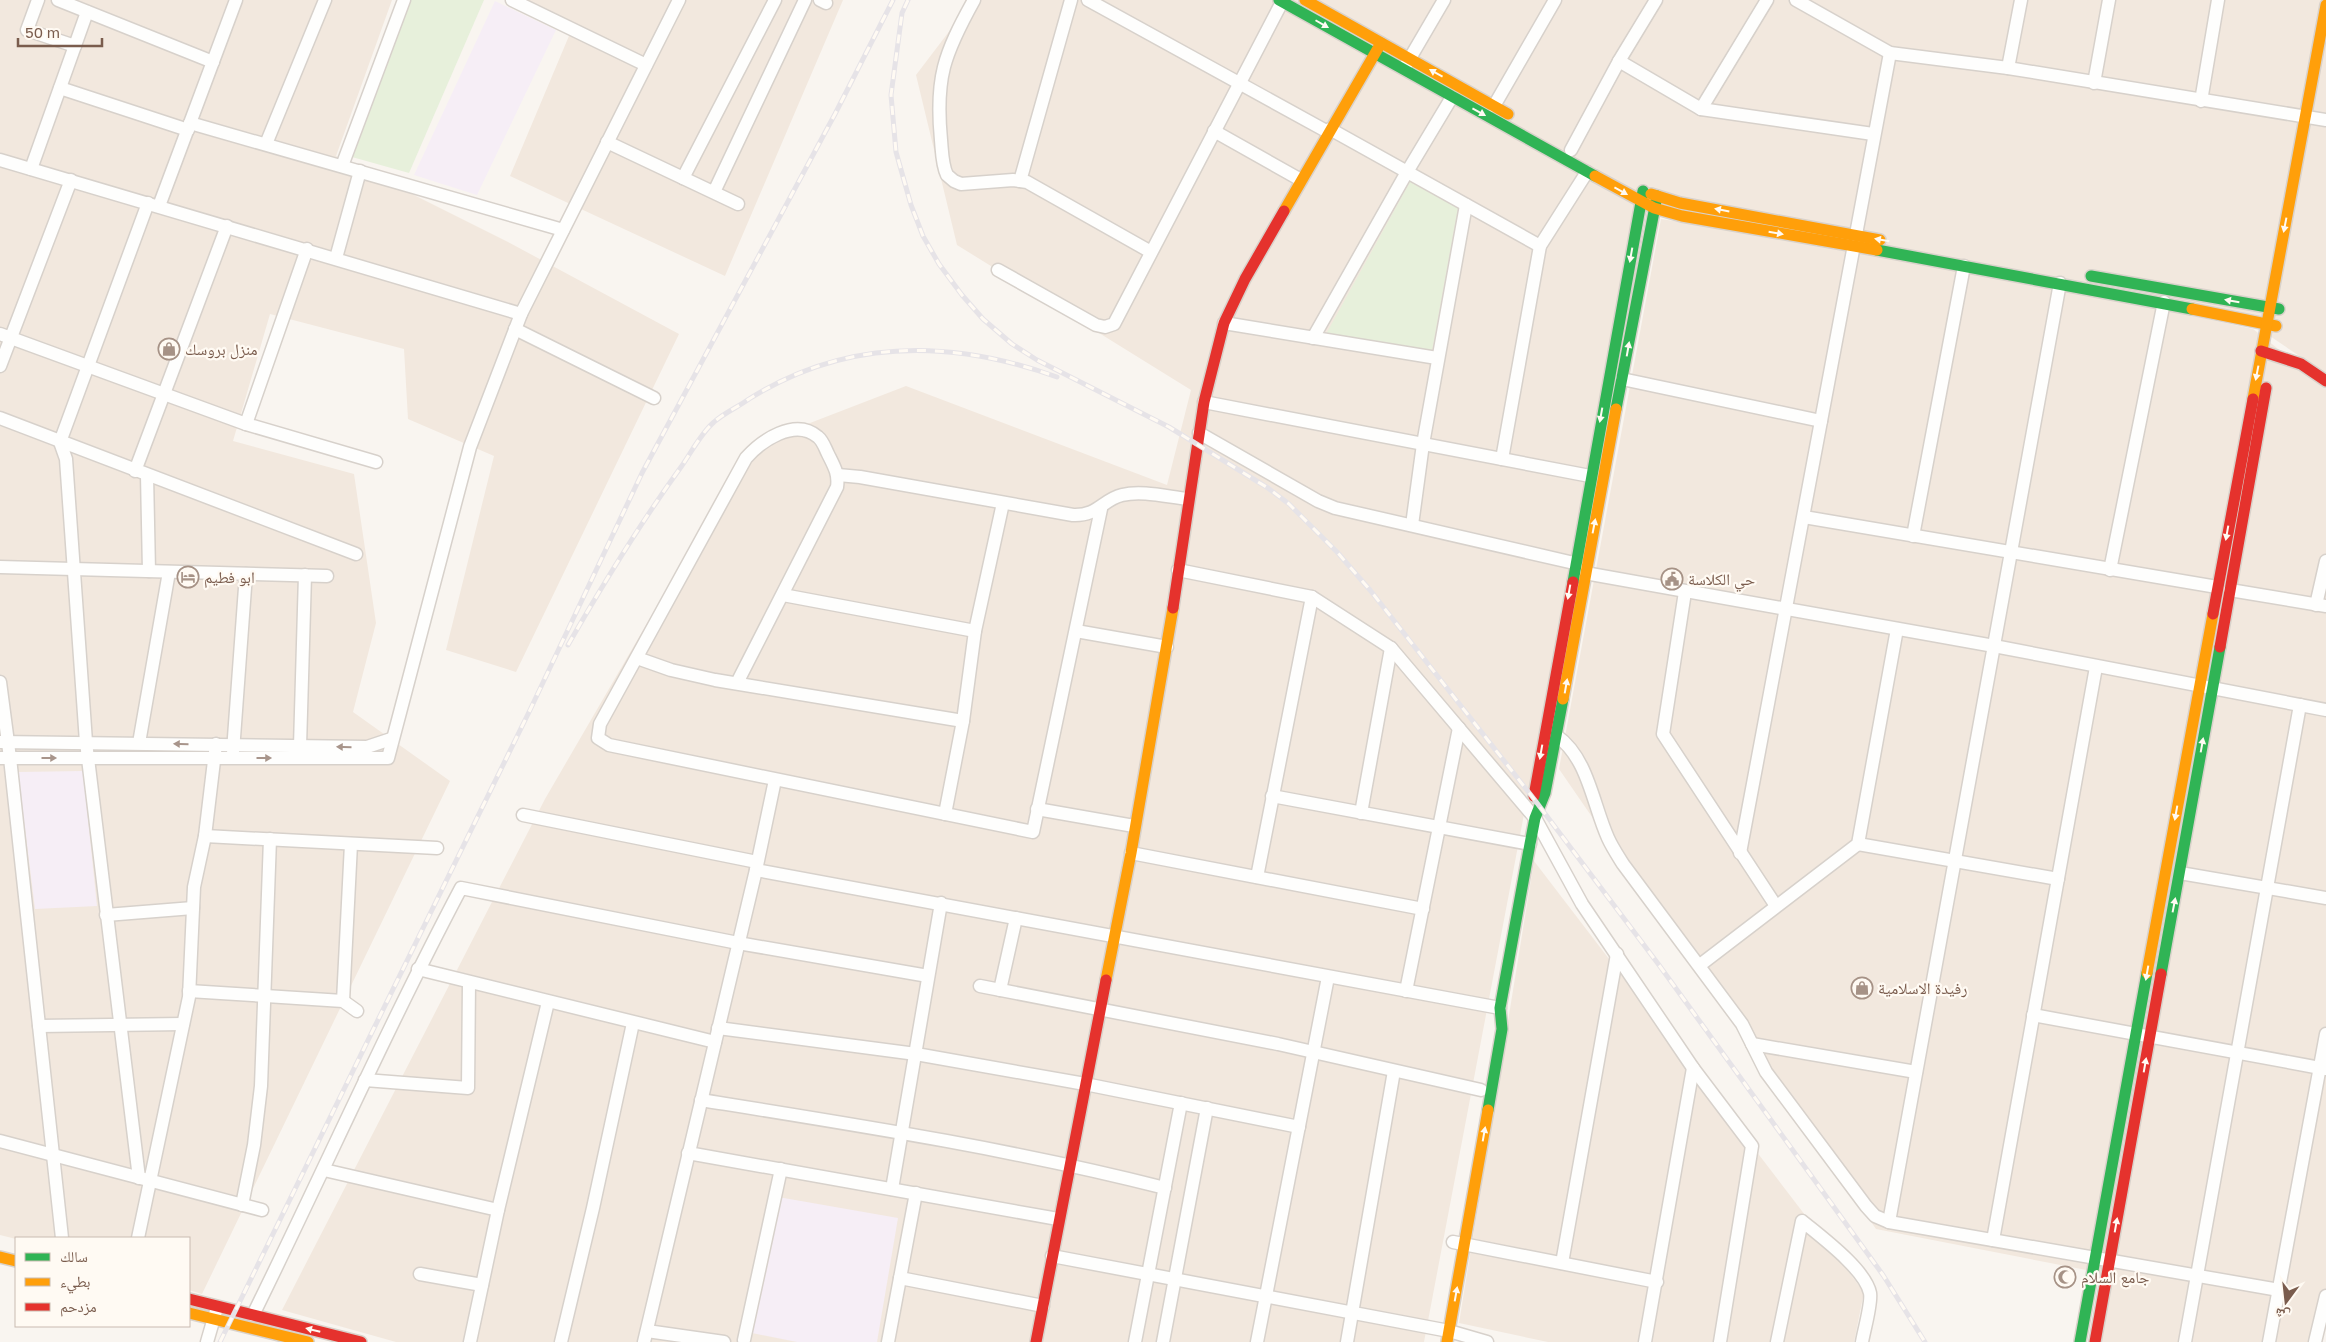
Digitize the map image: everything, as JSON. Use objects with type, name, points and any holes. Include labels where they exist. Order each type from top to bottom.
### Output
[{"type":"street","points":[[38,0],[28,30],[75,46]]},
{"type":"street","points":[[58,0],[213,62]]},
{"type":"street","points":[[144,1180],[120,1025],[86,742],[72,570],[66,459],[60,442],[88,367],[154,204],[189,127],[236,0]]},
{"type":"street","points":[[266,144],[325,0]]},
{"type":"street","points":[[342,166],[404,0]]},
{"type":"street","points":[[512,0],[646,65]]},
{"type":"street","points":[[5,758],[388,758],[391,739],[470,446],[521,314],[679,0]]},
{"type":"street","points":[[683,178],[775,0]]},
{"type":"street","points":[[714,192],[805,0]]},
{"type":"street","points":[[974,0],[953,38],[940,78],[938,107],[944,171],[950,179],[961,184],[1020,181],[1040,188],[1151,252]]},
{"type":"street","points":[[1020,181],[1071,0]]},
{"type":"street","points":[[1088,0],[1239,84],[1407,172],[1540,246]]},
{"type":"street","points":[[1305,0],[1382,43],[1406,64],[1452,97],[1654,208],[1682,216],[1974,256]]},
{"type":"street","points":[[1406,64],[1444,0]]},
{"type":"street","points":[[1494,106],[1555,0]]},
{"type":"street","points":[[1571,150],[1619,61],[1656,0]]},
{"type":"street","points":[[1701,109],[1766,0]]},
{"type":"street","points":[[1796,0],[1890,53],[2008,68],[2201,101],[2315,118]]},
{"type":"street","points":[[2008,68],[2021,0]]},
{"type":"street","points":[[2094,83],[2109,0]]},
{"type":"street","points":[[2201,101],[2218,0]]},
{"type":"street","points":[[998,270],[1096,325],[1105,327],[1114,324],[1281,1],[1375,54],[1406,64],[1494,106],[1643,190],[1657,196],[1964,266],[2164,302],[2271,325]]},
{"type":"street","points":[[2315,118],[2326,5]]},
{"type":"street","points":[[31,169],[87,12]]},
{"type":"street","points":[[1036,1342],[1058,1219],[1130,853],[1167,647],[1204,402],[1224,324],[1236,294],[1329,131],[1382,43]]},
{"type":"street","points":[[2080,1342],[2198,686],[2274,309],[2315,118],[2326,50]]},
{"type":"street","points":[[1740,853],[1788,609],[1873,134],[1890,53]]},
{"type":"street","points":[[1619,61],[1701,109],[1873,134]]},
{"type":"street","points":[[60,88],[189,127],[266,144],[563,230]]},
{"type":"street","points":[[1312,338],[1452,97]]},
{"type":"street","points":[[1214,131],[1301,180]]},
{"type":"street","points":[[608,142],[738,204]]},
{"type":"street","points":[[0,160],[307,249],[521,314]]},
{"type":"street","points":[[336,258],[360,171]]},
{"type":"street","points":[[1502,459],[1540,246],[1587,172]]},
{"type":"street","points":[[0,366],[5,336],[71,180]]},
{"type":"street","points":[[1441,1333],[1502,1029],[1500,1008],[1535,818],[1535,781],[1643,190]]},
{"type":"street","points":[[1535,818],[1545,793],[1557,736],[1585,573],[1657,196]]},
{"type":"street","points":[[1412,525],[1423,444],[1466,205]]},
{"type":"street","points":[[149,571],[141,473],[164,394],[227,226]]},
{"type":"street","points":[[246,424],[307,249]]},
{"type":"street","points":[[1914,536],[1964,266]]},
{"type":"street","points":[[2082,275],[2274,309]]},
{"type":"street","points":[[1889,1222],[2060,283]]},
{"type":"street","points":[[2110,570],[2164,302]]},
{"type":"street","points":[[1224,324],[1438,358]]},
{"type":"street","points":[[515,330],[654,398]]},
{"type":"street","points":[[5,336],[246,424],[376,462]]},
{"type":"street","points":[[2266,352],[2301,364],[2326,380]]},
{"type":"street","points":[[2095,1342],[2230,590],[2266,352]]},
{"type":"street","points":[[2290,361],[2300,374],[2326,394]]},
{"type":"street","points":[[1622,379],[1822,421]]},
{"type":"street","points":[[1204,402],[1590,476]]},
{"type":"street","points":[[0,418],[356,554]]},
{"type":"street","points":[[737,683],[836,487],[838,475],[820,440],[808,431],[782,432],[768,439],[751,452],[741,466],[600,724],[597,734],[601,742],[775,780],[1033,832],[1100,509]]},
{"type":"street","points":[[1199,433],[1326,505],[1574,563],[1585,573],[1897,628],[2326,710]]},
{"type":"street","points":[[838,475],[860,476],[1074,515],[1089,515],[1116,498],[1128,494],[1188,499]]},
{"type":"street","points":[[945,814],[963,721],[975,631],[1002,503]]},
{"type":"street","points":[[1804,517],[2217,587]]},
{"type":"street","points":[[2230,590],[2321,605],[2326,561]]},
{"type":"street","points":[[0,567],[327,576]]},
{"type":"street","points":[[1178,570],[1312,596],[1391,648],[1535,818],[1570,885],[1692,1068],[1752,1146],[1720,1342]]},
{"type":"street","points":[[139,743],[169,572]]},
{"type":"street","points":[[233,758],[246,574]]},
{"type":"street","points":[[300,746],[305,576]]},
{"type":"street","points":[[1685,592],[1663,734],[1776,906]]},
{"type":"street","points":[[783,595],[975,631]]},
{"type":"street","points":[[1257,877],[1312,596]]},
{"type":"street","points":[[1700,965],[1858,844],[1897,628]]},
{"type":"street","points":[[1076,631],[1167,647]]},
{"type":"street","points":[[1361,812],[1391,648]]},
{"type":"street","points":[[637,658],[693,676],[963,721]]},
{"type":"street","points":[[1992,1240],[2096,667]]},
{"type":"street","points":[[0,682],[5,758],[40,1026],[62,1237]]},
{"type":"street","points":[[2185,1342],[2300,705]]},
{"type":"street","points":[[1406,991],[1459,728]]},
{"type":"street","points":[[1557,736],[1569,745],[1579,761],[1608,837],[1618,856],[1700,965],[1748,1033],[1766,1072],[1875,1216],[1889,1222],[2110,1259],[2279,1290]]},
{"type":"street","points":[[4,742],[367,747],[391,739]]},
{"type":"street","points":[[138,1237],[144,1180],[183,1024],[189,991],[194,887],[205,836],[216,744]]},
{"type":"street","points":[[724,1342],[645,1337],[757,866],[775,780]]},
{"type":"street","points":[[1272,796],[1530,844]]},
{"type":"street","points":[[1037,809],[1134,826]]},
{"type":"street","points":[[523,815],[941,904],[1500,1008]]},
{"type":"street","points":[[205,836],[437,848]]},
{"type":"street","points":[[242,1205],[254,1145],[261,1086],[270,839]]},
{"type":"street","points":[[343,1001],[351,844]]},
{"type":"street","points":[[1858,844],[2058,879]]},
{"type":"street","points":[[1130,853],[1423,909]]},
{"type":"street","points":[[2180,873],[2326,898]]},
{"type":"street","points":[[244,1342],[253,1315],[324,1170],[418,969],[461,888],[738,943],[928,976]]},
{"type":"street","points":[[892,1189],[941,904]]},
{"type":"street","points":[[106,915],[193,908]]},
{"type":"street","points":[[1000,990],[1016,918]]},
{"type":"street","points":[[1562,1263],[1617,954]]},
{"type":"street","points":[[418,969],[469,984],[715,1042]]},
{"type":"street","points":[[1257,1342],[1328,977]]},
{"type":"street","points":[[365,1080],[468,1088],[469,984]]},
{"type":"street","points":[[980,986],[1278,1044],[1481,1090]]},
{"type":"street","points":[[189,991],[343,1001],[357,1011]]},
{"type":"street","points":[[470,1342],[498,1210],[548,1002]]},
{"type":"street","points":[[1444,1291],[1459,1244],[1492,1022],[1500,1008]]},
{"type":"street","points":[[2033,1016],[2323,1068]]},
{"type":"street","points":[[561,1342],[593,1208],[633,1022]]},
{"type":"street","points":[[40,1026],[183,1024]]},
{"type":"street","points":[[718,1028],[916,1054],[1085,1084],[1299,1127]]},
{"type":"street","points":[[2270,1342],[2323,1068],[2326,1034]]},
{"type":"street","points":[[1752,1044],[1916,1072]]},
{"type":"street","points":[[1645,1342],[1692,1068]]},
{"type":"street","points":[[1347,1342],[1394,1071]]},
{"type":"street","points":[[701,1100],[902,1132],[1070,1164],[1164,1188]]},
{"type":"street","points":[[1135,1342],[1180,1103]]},
{"type":"street","points":[[1163,1342],[1206,1108]]},
{"type":"street","points":[[0,1141],[262,1210]]},
{"type":"street","points":[[688,1153],[1058,1219]]},
{"type":"street","points":[[324,1170],[498,1210]]},
{"type":"street","points":[[743,1341],[781,1170]]},
{"type":"street","points":[[888,1342],[916,1193]]},
{"type":"street","points":[[1777,1342],[1802,1221],[1841,1253],[1866,1283],[1871,1294],[1862,1342]]},
{"type":"street","points":[[1459,1244],[1656,1282]]},
{"type":"street","points":[[1052,1256],[1353,1313],[1486,1342]]},
{"type":"street","points":[[0,1257],[15,1261]]},
{"type":"street","points":[[0,1269],[15,1273]]},
{"type":"street","points":[[420,1274],[482,1285]]},
{"type":"street","points":[[900,1278],[1043,1306]]},
{"type":"street","points":[[2315,1342],[2326,1296]]},
{"type":"street","points":[[190,1300],[248,1327],[308,1342]]},
{"type":"street","points":[[206,1342],[215,1312]]},
{"type":"street","points":[[190,1313],[215,1312],[253,1315],[361,1342]]},
{"type":"shaded area","points":[[0,0],[392,0],[336,156],[508,242],[679,334],[516,672],[446,650],[494,456],[408,419],[404,349],[270,314],[233,441],[354,474],[376,623],[353,712],[450,781],[202,1294],[190,1290],[190,1237],[15,1237],[15,1239],[0,1235]]},
{"type":"shaded area","points":[[527,0],[843,0],[725,276],[510,176],[574,24]]},
{"type":"shaded area","points":[[973,0],[1275,0],[1640,202],[1424,1342],[396,1342],[282,1310],[545,799],[750,446],[906,386],[1167,485],[1191,390],[957,245],[916,75]]},
{"type":"shaded area","points":[[1281,0],[2326,0],[2326,374],[2258,328],[1666,214]]},
{"type":"shaded area","points":[[495,1],[556,30],[477,195],[414,175]]},
{"type":"shaded area","points":[[1661,219],[1964,266],[2253,329],[2326,387],[2326,1321],[2321,1342],[2101,1342],[2112,1275],[1876,1229],[1559,769]]},
{"type":"shaded area","points":[[83,771],[97,906],[35,909],[18,772]]},
{"type":"shaded area","points":[[1534,861],[1864,1292],[1854,1342],[1548,1342],[1459,1323]]},
{"type":"shaded area","points":[[778,1197],[898,1218],[877,1342],[797,1342],[752,1333]]},
{"type":"green space","points":[[410,0],[484,0],[409,173],[352,157]]},
{"type":"green space","points":[[1410,182],[1458,208],[1432,351],[1326,334]]},
{"type":"railway","points":[[220,1342],[530,710],[642,473],[835,114],[893,0]]},
{"type":"railway","points":[[908,0],[902,13],[891,95],[896,152],[911,205],[923,236],[939,264],[962,295],[983,319],[1012,344],[1037,360],[1169,427],[1268,488],[1289,504],[1337,552],[1370,590],[1534,799],[1659,965],[1883,1275],[1925,1342]]},
{"type":"railway","points":[[568,645],[622,555],[700,437],[718,419],[749,399],[786,379],[823,364],[861,355],[900,351],[939,351],[978,356],[1057,377]]},
{"type":"traffic: fast","points":[[1279,0],[1595,176]]},
{"type":"traffic: fast","points":[[1573,582],[1643,191]]},
{"type":"traffic: fast","points":[[1616,409],[1657,196]]},
{"type":"traffic: fast","points":[[1877,250],[2192,309]]},
{"type":"traffic: fast","points":[[2091,276],[2279,309]]},
{"type":"traffic: fast","points":[[2161,974],[2220,647]]},
{"type":"traffic: fast","points":[[1488,1110],[1502,1029],[1500,1008],[1535,818],[1545,793],[1563,699]]},
{"type":"traffic: fast","points":[[2080,1342],[2147,973]]},
{"type":"traffic: slow","points":[[1305,0],[1508,114]]},
{"type":"traffic: slow","points":[[2253,399],[2326,5]]},
{"type":"traffic: slow","points":[[1284,211],[1381,43]]},
{"type":"traffic: slow","points":[[1595,176],[1654,208],[1682,216],[1877,250]]},
{"type":"traffic: slow","points":[[1651,194],[1680,203],[1880,240]]},
{"type":"traffic: slow","points":[[2192,309],[2276,326]]},
{"type":"traffic: slow","points":[[1563,699],[1616,409]]},
{"type":"traffic: slow","points":[[1106,980],[1131,853],[1173,608]]},
{"type":"traffic: slow","points":[[2147,973],[2213,614]]},
{"type":"traffic: slow","points":[[1447,1342],[1488,1110]]},
{"type":"traffic: slow","points":[[0,1257],[15,1261]]},
{"type":"traffic: slow","points":[[190,1313],[308,1342]]},
{"type":"traffic: jam","points":[[1173,608],[1204,402],[1224,323],[1245,279],[1284,211]]},
{"type":"traffic: jam","points":[[2261,351],[2301,364],[2326,381]]},
{"type":"traffic: jam","points":[[2220,647],[2266,388]]},
{"type":"traffic: jam","points":[[2213,614],[2253,399]]},
{"type":"traffic: jam","points":[[1534,796],[1573,582]]},
{"type":"traffic: jam","points":[[2095,1342],[2161,974]]},
{"type":"traffic: jam","points":[[1036,1342],[1106,980]]},
{"type":"traffic: jam","points":[[190,1299],[361,1342]]},
{"type":"place","name":"منزل بروسك","points":[[169,349]]},
{"type":"place","name":"ابو فطيم","points":[[188,577]]},
{"type":"place","name":"حي الكلاسة","points":[[1672,579]]},
{"type":"place","name":"رفيدة الاسلامية","points":[[1862,988]]},
{"type":"place","name":"جامع السلام","points":[[2065,1277]]}]
